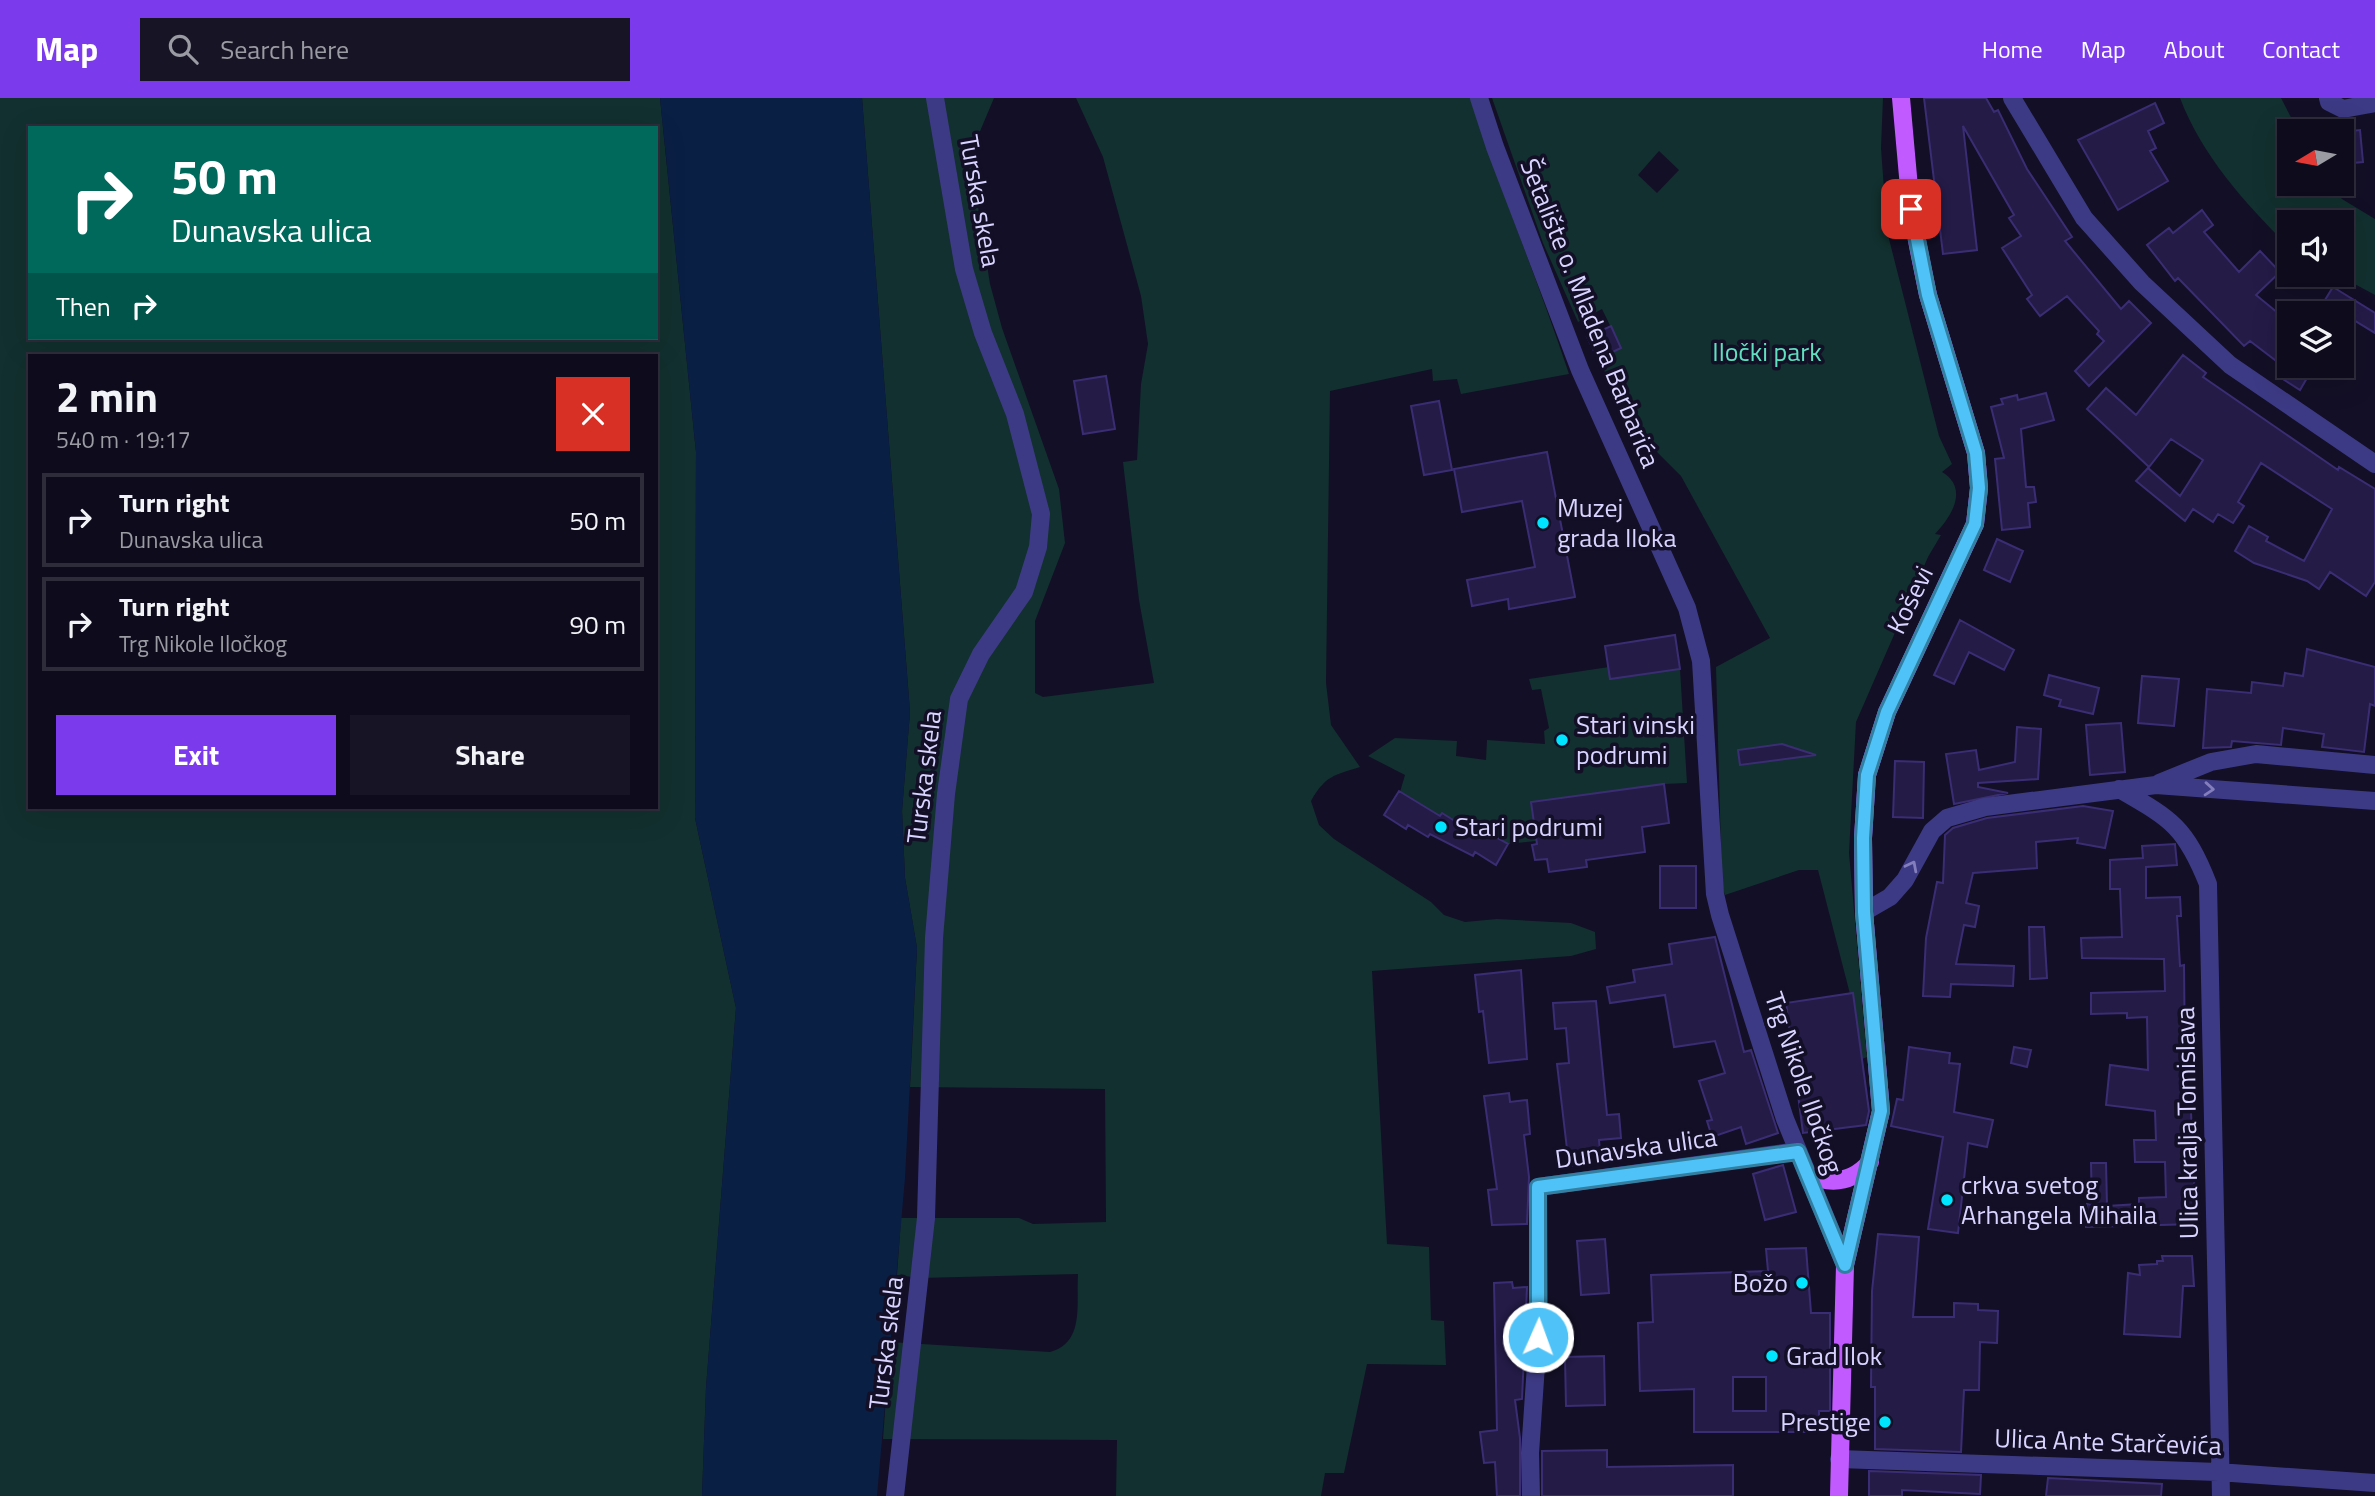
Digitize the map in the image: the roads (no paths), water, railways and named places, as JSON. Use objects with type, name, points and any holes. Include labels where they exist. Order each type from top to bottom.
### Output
[{"type":"main road","name":"Koševi","points":[[1877,1130],[1880,1091],[1864,912],[1863,838],[1867,775],[1887,712],[1975,524],[1979,488],[1976,453],[1928,295],[1920,256],[1911,209],[1901,98]]},
{"type":"main road","name":"Trg Nikole Iločkog","points":[[1839,1496],[1845,1265],[1877,1130]]},
{"type":"main road","points":[[1808,1175],[1831,1182],[1842,1181],[1855,1176],[1870,1162]]},
{"type":"street","name":"Turska skela","points":[[895,1496],[924,1242],[934,937],[946,794],[959,699],[981,654],[1024,592],[1038,547],[1041,514],[1016,414],[984,332],[964,270],[935,98]]},
{"type":"street","name":"Šetalište o. Mladena Barbarića","points":[[1479,98],[1580,370],[1687,608],[1701,661],[1715,894],[1720,915]]},
{"type":"street","points":[[2012,98],[2084,218],[2142,283],[2230,365],[2375,464]]},
{"type":"street","points":[[2328,98],[2329,102],[2343,109],[2375,103]]},
{"type":"street","points":[[2156,785],[2211,762],[2256,754],[2375,765]]},
{"type":"street","points":[[1864,912],[1890,897],[1905,880],[1932,831],[1947,818],[1985,807],[2156,785],[2375,801]]},
{"type":"street","name":"Ulica kralja Tomislava","points":[[2119,789],[2168,818],[2194,849],[2208,884],[2218,1472],[2221,1496]]},
{"type":"street","name":"Trg Nikole Iločkog","points":[[1720,915],[1798,1152],[1845,1265]]},
{"type":"street","name":"Dunavska ulica","points":[[1531,1496],[1530,1453],[1539,1321],[1538,1187],[1798,1152]]},
{"type":"street","name":"Ulica Ante Starčevića","points":[[1839,1459],[2218,1472],[2375,1483]]},
{"type":"water","points":[[660,98],[862,98],[910,712],[902,811],[905,878],[917,948],[905,1178],[877,1496],[702,1496],[706,1388],[736,1008],[695,818],[696,452]]},
{"type":"place","name":"Muzej grada Iloka","points":[[1543,523]]},
{"type":"place","name":"Stari vinski podrumi","points":[[1562,740]]},
{"type":"place","name":"Stari podrumi","points":[[1441,827]]},
{"type":"place","name":"crkva svetog Arhangela Mihaila","points":[[1947,1200]]},
{"type":"place","name":"Božo","points":[[1802,1283]]},
{"type":"place","name":"Grad Ilok","points":[[1772,1356]]},
{"type":"place","name":"Prestige","points":[[1885,1422]]},
{"type":"park label","name":"Iločki park","points":[[1767,352]]}]
